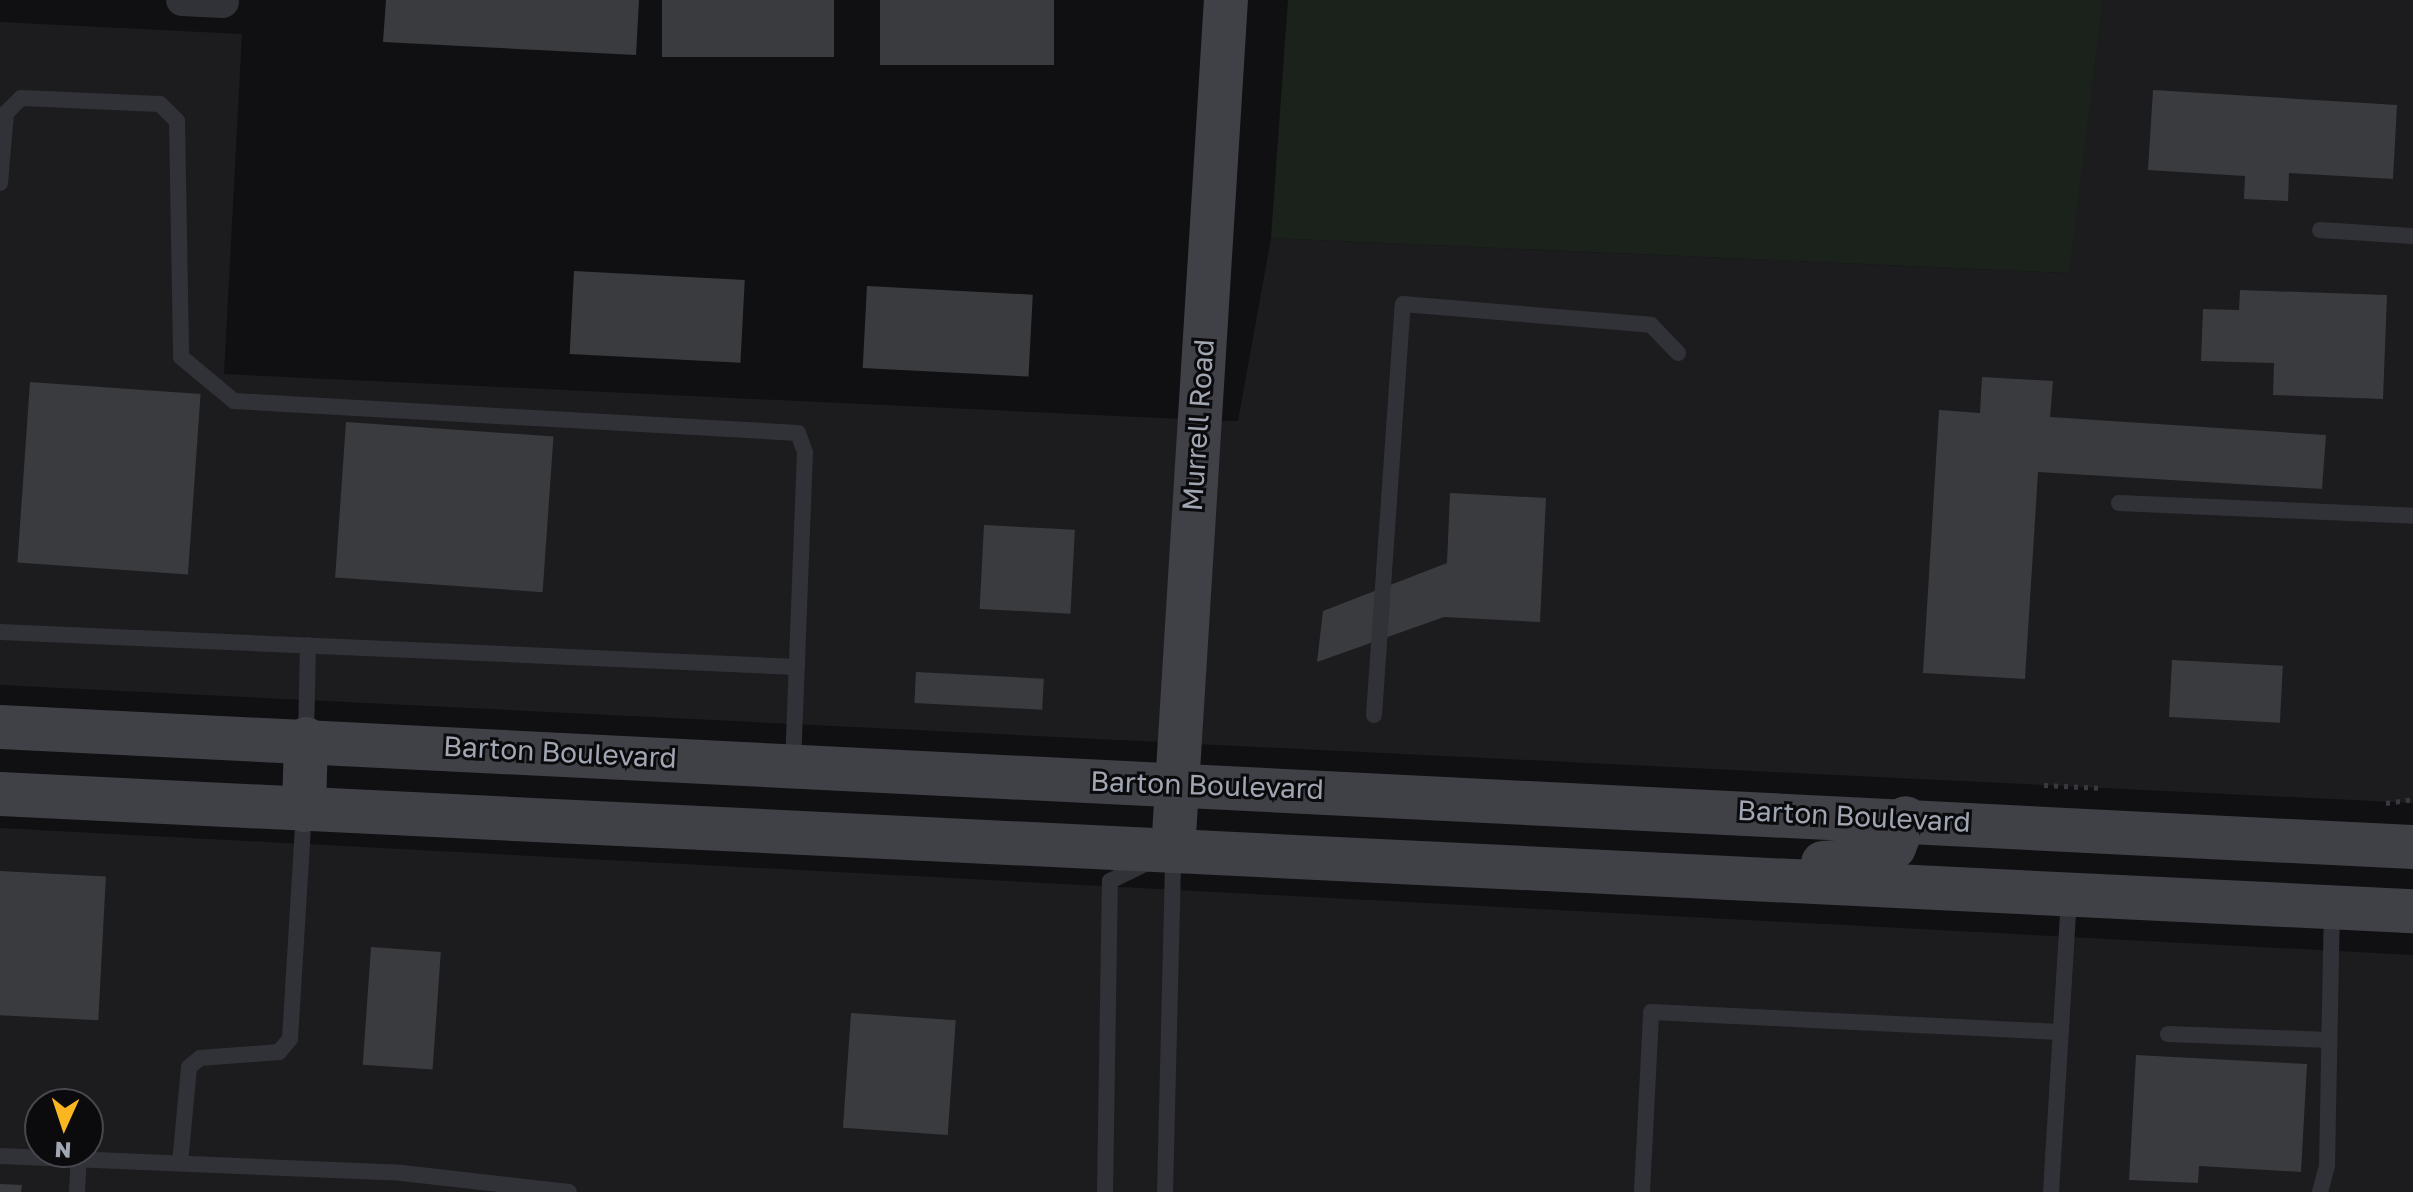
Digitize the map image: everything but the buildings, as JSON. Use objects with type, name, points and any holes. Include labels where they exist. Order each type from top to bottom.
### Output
[{"type":"main road","name":"Murrell Road","points":[[1173,851],[1226,0]]},
{"type":"main road","name":"Barton Boulevard","points":[[0,727],[306,739],[1176,785],[1906,818],[2413,847]]},
{"type":"main road","points":[[304,810],[306,739]]},
{"type":"main road","points":[[0,794],[2413,911]]},
{"type":"main road","points":[[1681,874],[1865,860],[1894,847],[1906,818]]},
{"type":"street","points":[[182,0],[223,2]]},
{"type":"lane","points":[[0,183],[6,113],[21,98],[160,104],[177,121],[181,357],[234,401],[798,433],[805,452],[793,763]]},
{"type":"lane","points":[[2320,230],[2413,236]]},
{"type":"lane","points":[[1374,715],[1403,304],[1651,325],[1678,353]]},
{"type":"lane","points":[[2119,503],[2413,516]]},
{"type":"lane","points":[[0,632],[797,667]]},
{"type":"lane","points":[[306,739],[308,645]]},
{"type":"lane","points":[[180,1163],[189,1067],[200,1058],[279,1052],[290,1039],[304,810]]},
{"type":"lane","points":[[1105,1192],[1110,881],[1173,851],[1165,1192]]},
{"type":"lane","points":[[2051,1192],[2069,893]]},
{"type":"lane","points":[[2320,1192],[2329,1040],[2332,906]]},
{"type":"lane","points":[[1642,1192],[1651,1012],[2061,1032]]},
{"type":"lane","points":[[2168,1034],[2329,1040]]},
{"type":"lane","points":[[0,1156],[24,1157]]},
{"type":"lane","points":[[104,1160],[402,1173],[569,1192]]},
{"type":"lane","points":[[77,1192],[78,1168]]},
{"type":"shaded area","points":[[1288,0],[2103,0],[2069,273],[1271,238]]},
{"type":"shaded area","points":[[2103,0],[2413,0],[2413,803],[1197,744],[1218,421],[1238,421],[1271,238],[2068,273]]},
{"type":"shaded area","points":[[0,22],[242,34],[224,374],[1180,419],[1160,742],[0,685]]},
{"type":"shaded area","points":[[0,828],[2413,955],[2413,1192],[0,1192]]}]
